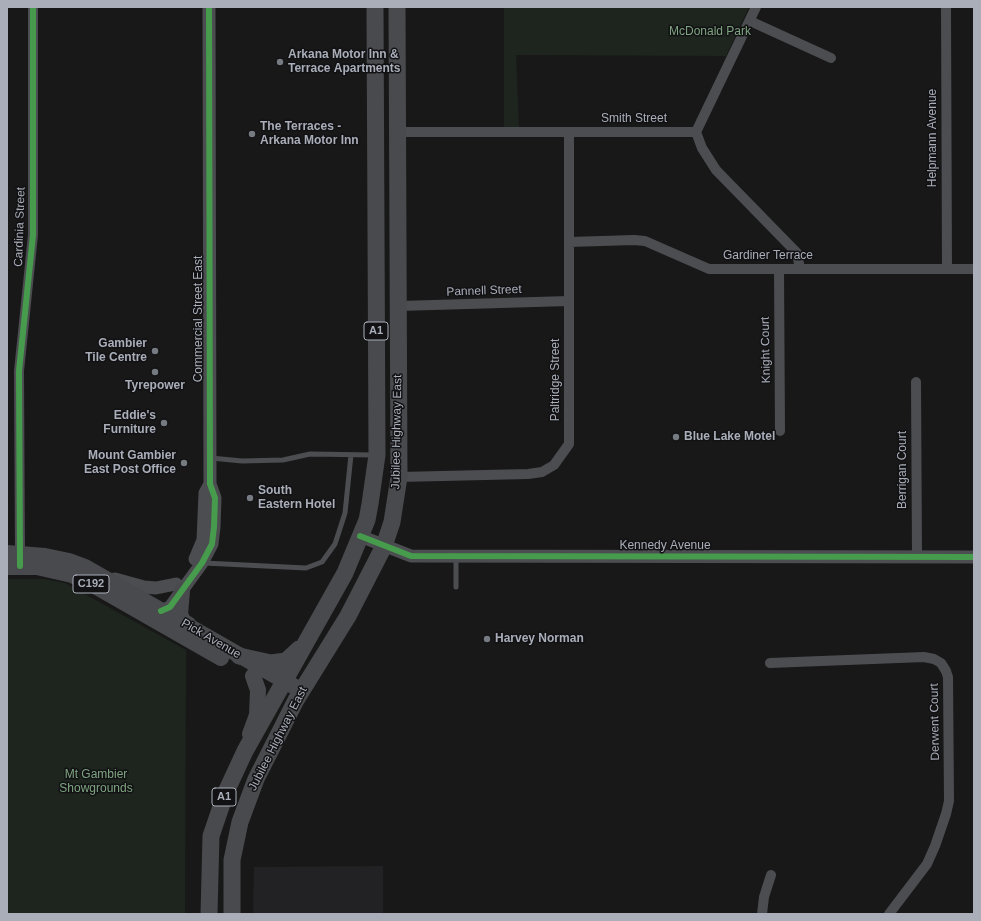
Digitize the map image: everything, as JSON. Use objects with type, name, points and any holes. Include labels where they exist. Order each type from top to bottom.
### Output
[{"type":"highway","name":"Jubilee Highway East","points":[[209,914],[211,836],[226,792],[281,686],[345,573],[360,536],[370,504],[377,455],[375,7]]},
{"type":"highway","name":"Jubilee Highway East","points":[[232,914],[232,860],[240,822],[256,779],[299,696],[348,616],[384,546],[392,522],[399,477],[397,7]]},
{"type":"highway","points":[[375,58],[397,58]]},
{"type":"highway","points":[[376,224],[398,224]]},
{"type":"highway","points":[[239,656],[271,663],[286,661],[307,640]]},
{"type":"main road","name":"Pick Avenue","points":[[13,560],[69,561],[85,567],[252,676],[281,686]]},
{"type":"main road","name":"Pick Avenue","points":[[13,560],[72,575],[159,616],[193,629],[239,656],[281,686],[299,696]]},
{"type":"main road","points":[[179,587],[180,614],[183,621],[193,629]]},
{"type":"main road","points":[[248,747],[247,742],[257,715],[258,690],[252,676]]},
{"type":"street","name":"Cardinia Street","points":[[13,560],[19,371],[33,235],[33,7]]},
{"type":"street","name":"Commercial Street East","points":[[179,587],[202,563],[212,544],[214,527],[215,498],[210,484],[209,7]]},
{"type":"street","points":[[756,7],[696,132],[702,148],[716,170],[798,253],[800,269]]},
{"type":"street","name":"Helpmann Avenue","points":[[946,7],[947,269]]},
{"type":"street","points":[[750,21],[831,58]]},
{"type":"street","name":"Smith Street","points":[[397,132],[696,132]]},
{"type":"street","name":"Paltridge Street","points":[[399,477],[528,474],[542,472],[554,465],[569,444],[569,132]]},
{"type":"street","name":"Gardiner Terrace","points":[[569,242],[645,241],[709,269],[974,269]]},
{"type":"street","name":"Knight Court","points":[[779,269],[780,431]]},
{"type":"street","name":"Pannell Street","points":[[399,306],[569,301]]},
{"type":"street","name":"Berrigan Court","points":[[916,382],[917,557]]},
{"type":"street","name":"Commercial Street East","points":[[159,616],[170,607],[179,587],[202,546],[204,533],[205,493],[210,484]]},
{"type":"street","name":"Kennedy Avenue","points":[[360,536],[411,556],[974,557]]},
{"type":"street","points":[[85,567],[95,569],[115,579],[144,587],[179,587]]},
{"type":"street","name":"Derwent Court","points":[[770,663],[924,657],[934,659],[941,663],[946,671],[948,678],[949,801],[946,814],[927,864],[889,914]]},
{"type":"street","points":[[762,914],[764,897],[771,875]]},
{"type":"lane","points":[[210,458],[242,461],[284,460],[310,454],[377,455]]},
{"type":"lane","points":[[202,563],[306,568],[322,562],[335,544],[345,513],[351,455]]},
{"type":"lane","points":[[456,557],[456,587]]},
{"type":"shaded area","points":[[383,866],[383,914],[253,914],[254,867]]},
{"type":"green space","name":"McDonald Park","points":[[504,7],[749,7],[726,56],[516,55],[519,127],[504,128]]},
{"type":"green space","name":"Mt Gambier Showgrounds","points":[[7,579],[44,579],[65,583],[186,650],[185,914],[7,914]]},
{"type":"cycle path","points":[[20,566],[19,371],[33,235],[33,7]]},
{"type":"cycle path","points":[[161,611],[170,607],[202,563],[212,544],[214,527],[215,498],[210,484],[209,7]]},
{"type":"cycle path","points":[[360,536],[411,556],[974,557]]},
{"type":"place","name":"Arkana Motor Inn & Terrace Apartments","points":[[280,62]]},
{"type":"place","name":"The Terraces - Arkana Motor Inn","points":[[252,134]]},
{"type":"place","name":"Gambier Tile Centre","points":[[155,351]]},
{"type":"place","name":"Tyrepower","points":[[155,372]]},
{"type":"place","name":"Eddie's Furniture","points":[[164,423]]},
{"type":"place","name":"Blue Lake Motel","points":[[676,437]]},
{"type":"place","name":"Mount Gambier East Post Office","points":[[184,463]]},
{"type":"place","name":"South Eastern Hotel","points":[[250,498]]},
{"type":"place","name":"Harvey Norman","points":[[487,639]]}]
